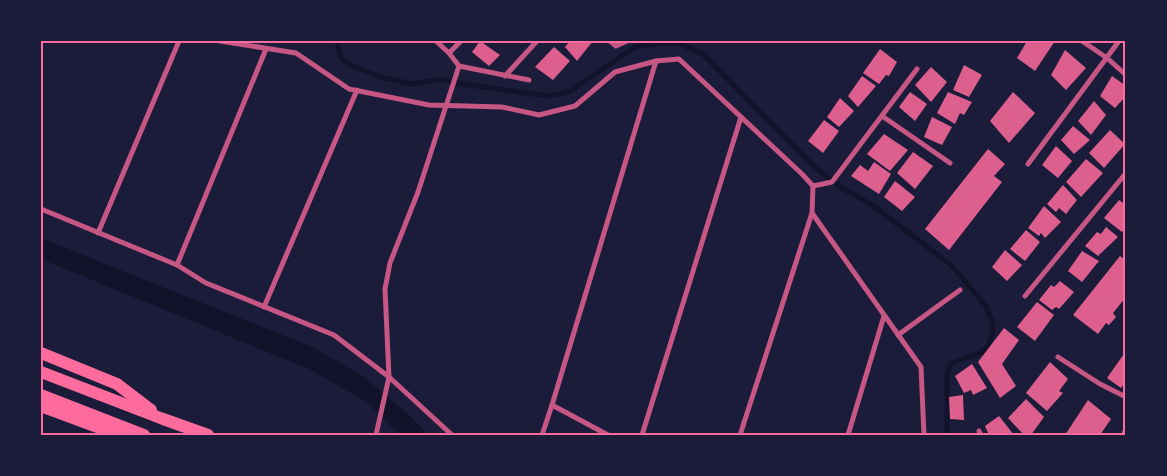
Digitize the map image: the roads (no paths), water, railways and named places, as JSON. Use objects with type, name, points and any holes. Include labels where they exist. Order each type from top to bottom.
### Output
[{"type":"main road","points":[[41,353],[117,384],[163,419]]},
{"type":"main road","points":[[41,372],[208,435]]},
{"type":"main road","points":[[41,395],[144,435]]},
{"type":"main road","points":[[41,406],[103,429],[128,435]]},
{"type":"street","points":[[98,232],[179,41]]},
{"type":"street","points":[[220,41],[296,53],[349,89],[429,105],[502,107],[539,115],[575,106],[615,72],[656,61],[679,59],[813,186],[812,213],[740,435]]},
{"type":"street","points":[[436,41],[459,66],[529,80]]},
{"type":"street","points":[[449,53],[461,41]]},
{"type":"street","points":[[505,76],[537,41]]},
{"type":"street","points":[[610,41],[616,46],[627,41]]},
{"type":"street","points":[[1082,41],[1107,58],[1126,75]]},
{"type":"street","points":[[1028,164],[1118,41]]},
{"type":"street","points":[[177,265],[266,49]]},
{"type":"street","points":[[542,435],[656,61]]},
{"type":"street","points":[[376,435],[389,377],[385,289],[390,263],[418,192],[459,66]]},
{"type":"street","points":[[813,186],[832,182],[917,70]]},
{"type":"street","points":[[264,307],[357,90]]},
{"type":"street","points":[[882,116],[950,163]]},
{"type":"street","points":[[642,435],[741,117]]},
{"type":"street","points":[[1025,296],[1126,173]]},
{"type":"street","points":[[41,209],[177,265],[206,283],[334,335],[389,377],[452,435]]},
{"type":"street","points":[[812,213],[921,367],[924,435]]},
{"type":"street","points":[[898,335],[960,290]]},
{"type":"street","points":[[848,435],[884,316]]},
{"type":"street","points":[[1058,357],[1126,398]]},
{"type":"street","points":[[552,405],[608,435]]},
{"type":"waterway","points":[[337,41],[341,58],[352,66],[384,78],[413,84],[441,79],[462,84],[547,96],[569,92],[635,47],[679,43],[704,55],[816,168],[843,189],[871,204],[951,265],[986,306],[993,324],[992,335],[988,345],[982,352],[952,363],[947,374],[947,435]]}]
